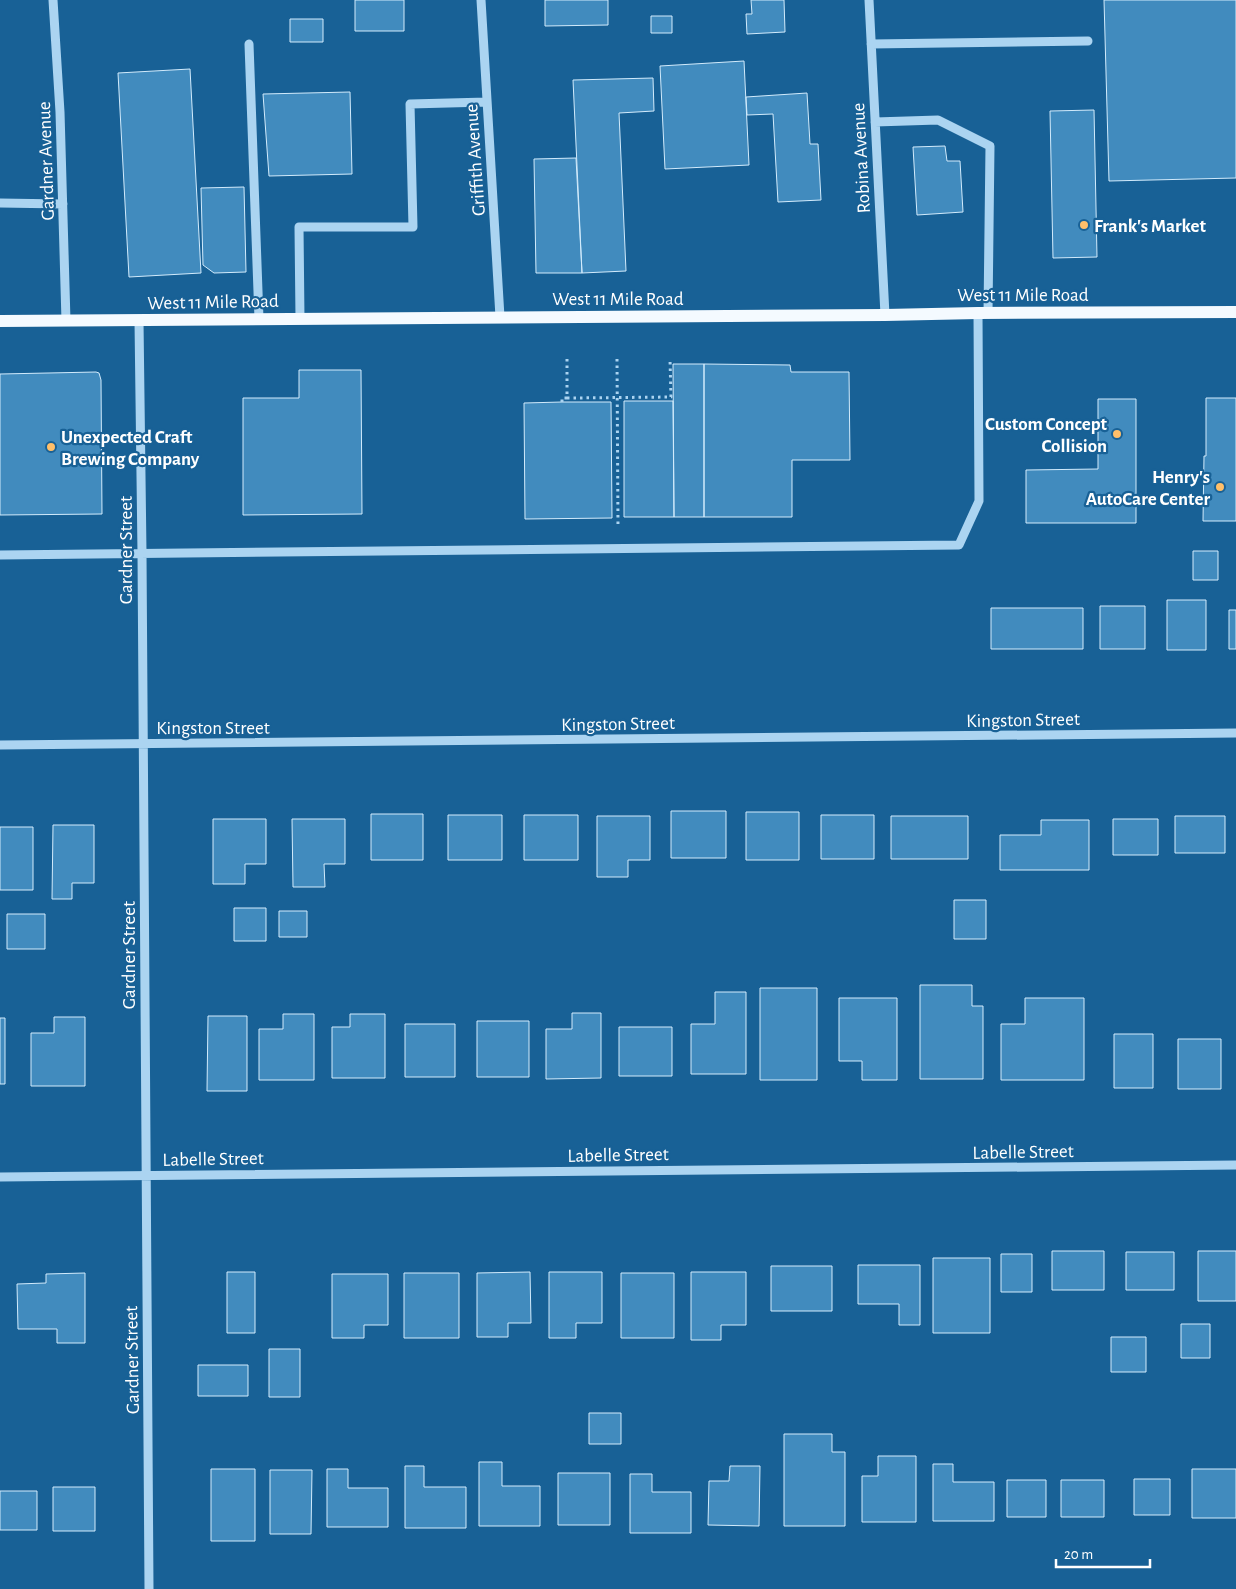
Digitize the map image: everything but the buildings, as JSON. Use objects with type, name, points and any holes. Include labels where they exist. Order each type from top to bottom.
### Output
[{"type":"main road","name":"West 11 Mile Road","points":[[0,321],[1236,312]]},
{"type":"street","name":"Gardner Avenue","points":[[53,0],[60,112],[66,321]]},
{"type":"street","name":"Griffith Avenue","points":[[481,0],[500,317]]},
{"type":"street","name":"Robina Avenue","points":[[869,0],[885,315]]},
{"type":"street","points":[[871,44],[1088,41]]},
{"type":"street","points":[[249,44],[259,319]]},
{"type":"street","points":[[300,318],[299,227],[413,227],[410,104],[487,102]]},
{"type":"street","points":[[0,555],[959,545],[979,501],[983,313],[990,146],[938,120],[875,122]]},
{"type":"street","points":[[0,203],[63,204]]},
{"type":"street","name":"Gardner Street","points":[[138,320],[142,553],[149,1589]]},
{"type":"street","name":"Kingston Street","points":[[0,745],[1236,733]]},
{"type":"street","name":"Labelle Street","points":[[0,1177],[1236,1165]]},
{"type":"path","points":[[567,359],[567,398]]},
{"type":"path","points":[[616,359],[618,548]]},
{"type":"path","points":[[562,402],[562,398],[573,400],[671,398],[670,359]]},
{"type":"place","name":"Frank's Market","points":[[1084,225]]},
{"type":"place","name":"Custom Concept Collision","points":[[1117,434]]},
{"type":"place","name":"Unexpected Craft Brewing Company","points":[[51,447]]},
{"type":"place","name":"Henry's AutoCare Center","points":[[1220,487]]}]
